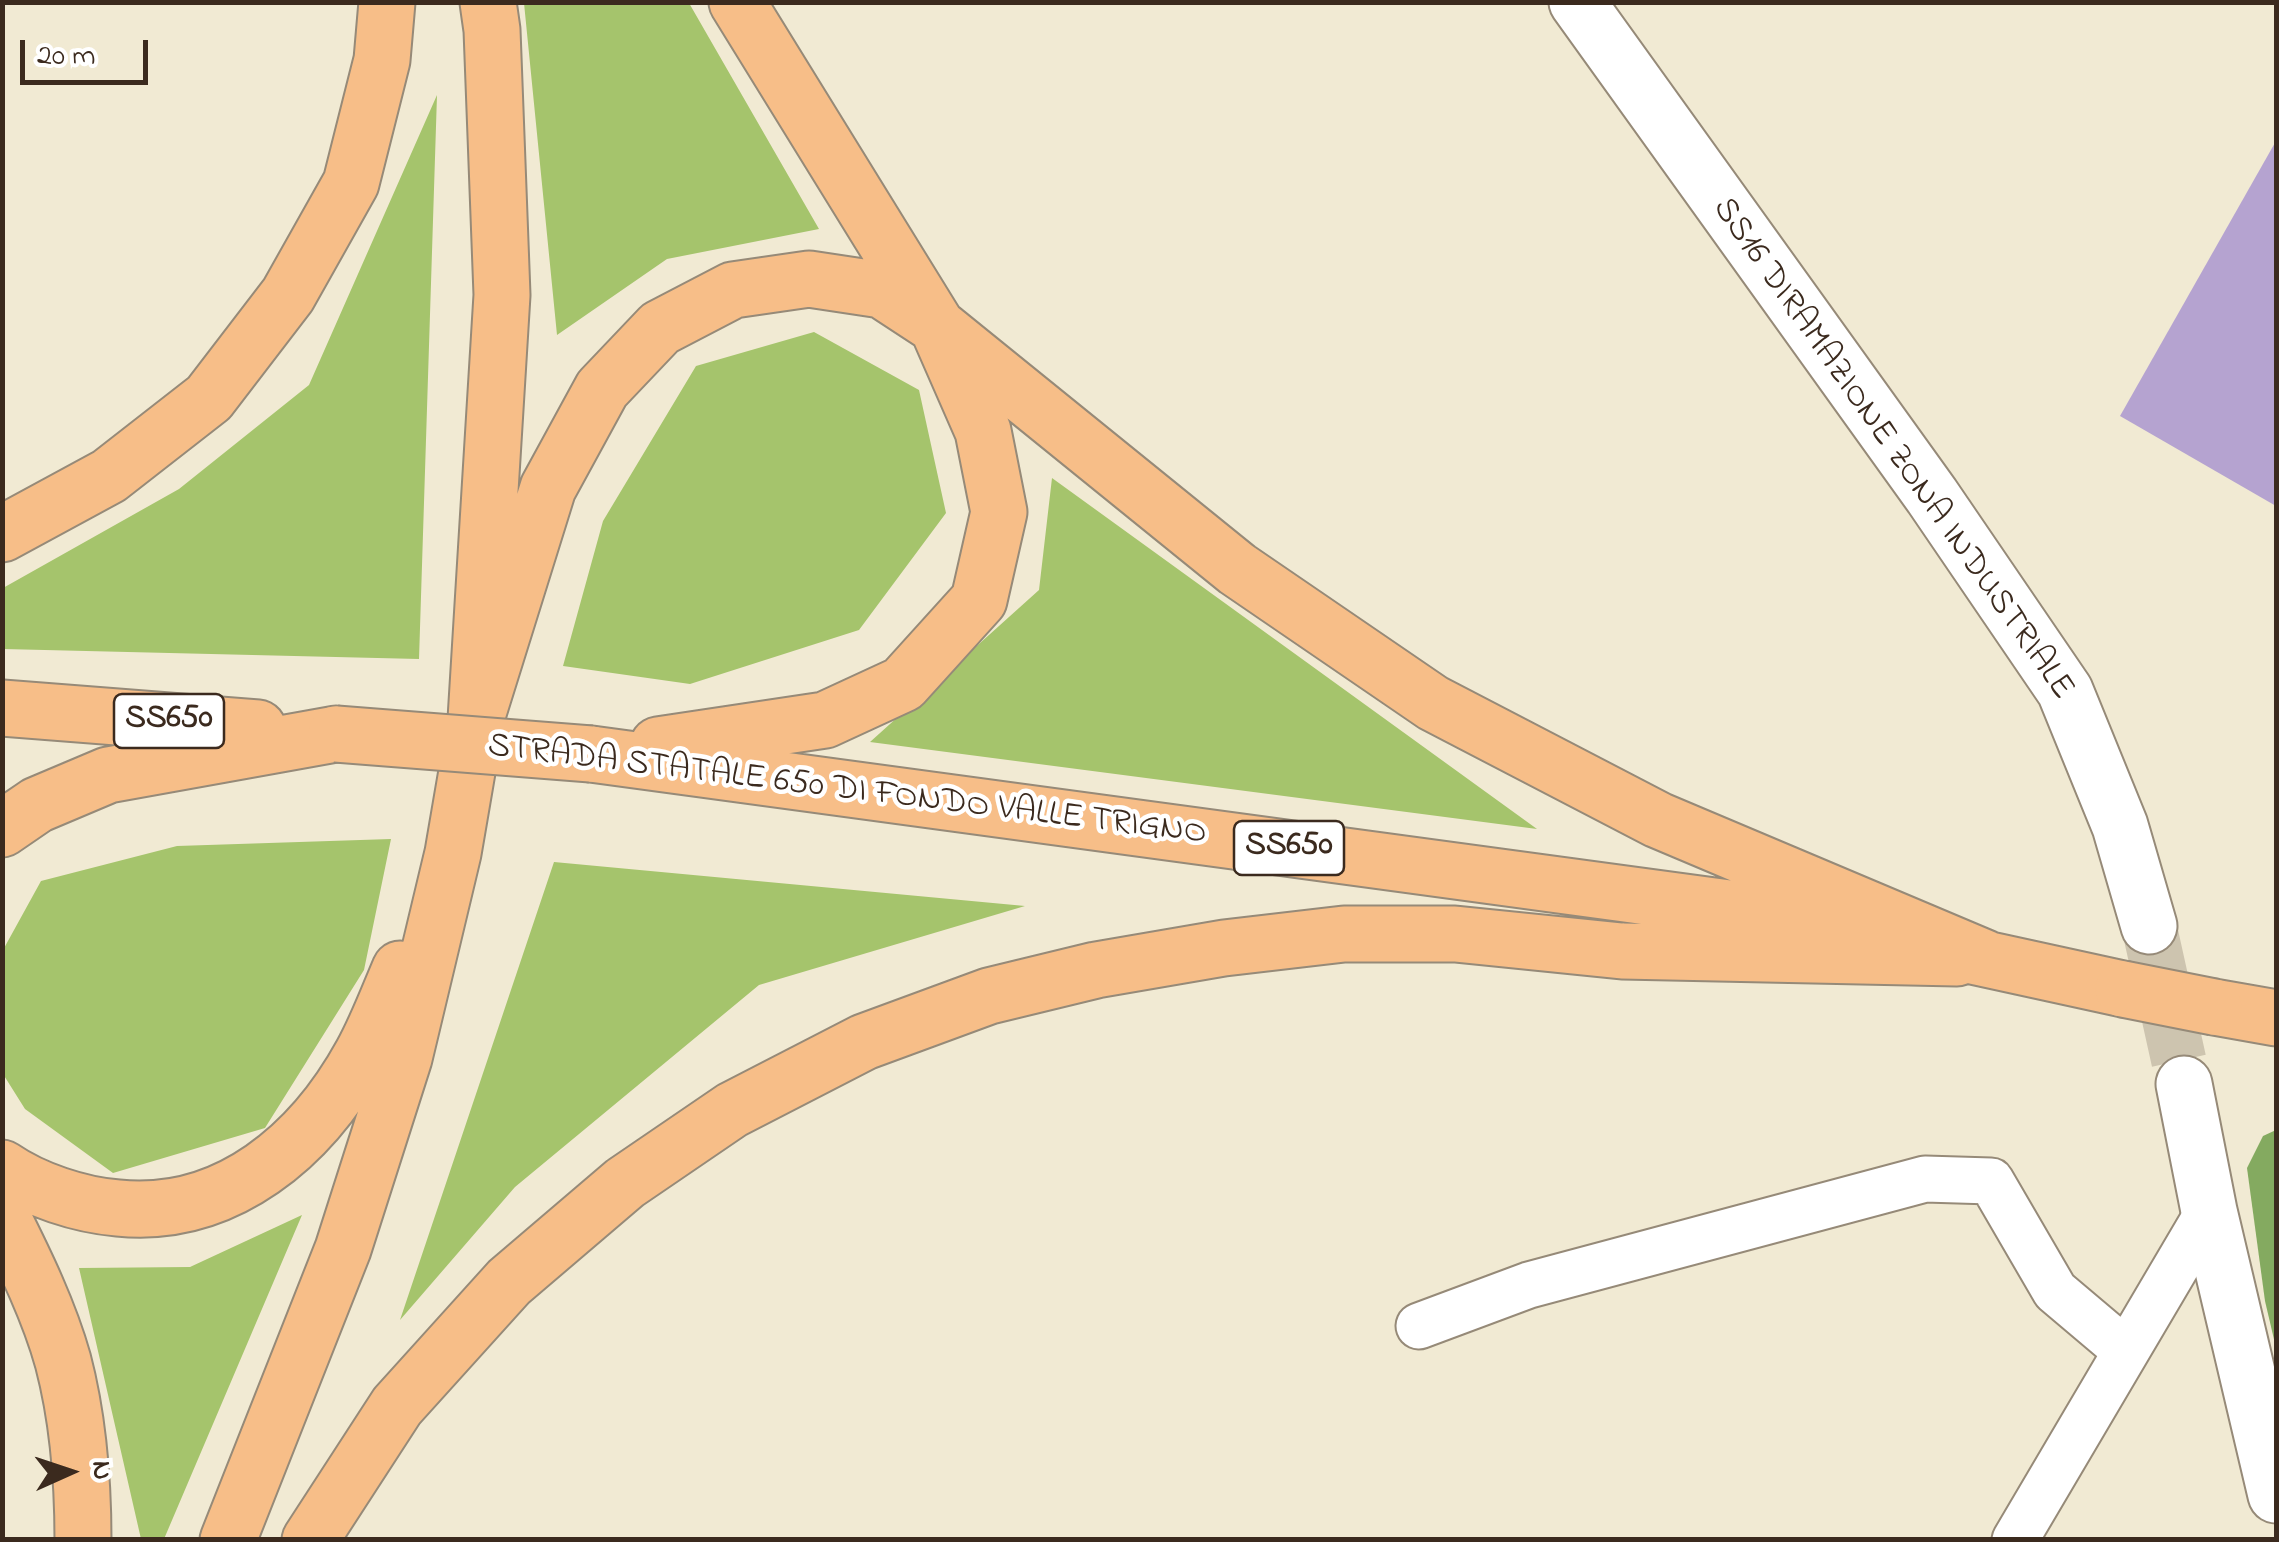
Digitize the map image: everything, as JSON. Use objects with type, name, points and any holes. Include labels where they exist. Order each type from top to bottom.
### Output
[{"type":"highway","points":[[2,534],[109,476],[209,398],[288,294],[352,183],[382,60],[387,2]]},
{"type":"highway","points":[[228,1540],[343,1249],[404,1058],[453,853],[476,719],[502,295],[488,2]]},
{"type":"highway","points":[[591,754],[826,720],[903,684],[979,600],[999,512],[982,431],[936,326],[737,2]]},
{"type":"highway","points":[[476,719],[548,488],[602,390],[660,328],[733,290],[810,279],[882,290],[936,326],[1237,568],[1433,703],[1658,820],[1984,958]]},
{"type":"highway","name":"STRADA STATALE 650 DI FONDO VALLE TRIGNO","points":[[2,708],[591,754],[1751,911],[2276,1018]]},
{"type":"highway","points":[[2,829],[37,806],[108,775],[336,734]]},
{"type":"highway","points":[[2,1168],[92,1206],[142,1211],[192,1204],[257,1176],[305,1133],[363,1053],[453,853]]},
{"type":"highway","points":[[310,1540],[397,1406],[509,1282],[625,1183],[732,1110],[864,1042],[989,996],[1114,966],[1344,934],[1455,934],[1622,951],[1984,958]]},
{"type":"highway","points":[[2,1216],[38,1293],[63,1360],[83,1489],[83,1540]]},
{"type":"street","name":"SS16 DIRAMAZIONE ZONA INDUSTRIALE","points":[[1577,2],[1932,496],[2064,691],[2120,826],[2149,926]]},
{"type":"street","points":[[2184,1084],[2209,1211],[2269,1446],[2276,1495]]},
{"type":"street","points":[[1419,1326],[1530,1285],[1925,1179],[1991,1181],[2055,1291],[2126,1351]]},
{"type":"street","points":[[2014,1540],[2209,1211]]},
{"type":"green space","points":[[524,3],[689,3],[819,229],[667,259],[557,335]]},
{"type":"green space","points":[[437,95],[419,659],[3,649],[3,588],[179,489],[309,385]]},
{"type":"green space","points":[[814,332],[919,390],[946,513],[859,630],[690,684],[563,666],[603,521],[696,366]]},
{"type":"green space","points":[[1052,478],[1537,829],[870,742],[1039,590]]},
{"type":"green space","points":[[391,839],[364,970],[265,1128],[113,1173],[25,1109],[3,1074],[3,950],[41,881],[177,846]]},
{"type":"green space","points":[[554,862],[1025,906],[759,985],[515,1187],[400,1320]]},
{"type":"green space","points":[[2276,1130],[2276,1348],[2265,1301],[2247,1168],[2263,1136]]},
{"type":"green space","points":[[302,1215],[164,1539],[141,1539],[79,1268],[190,1267]]},
{"type":"building","points":[[2276,141],[2276,506],[2120,416]]},
{"type":"tunnel","points":[[2149,926],[2184,1084]]}]
